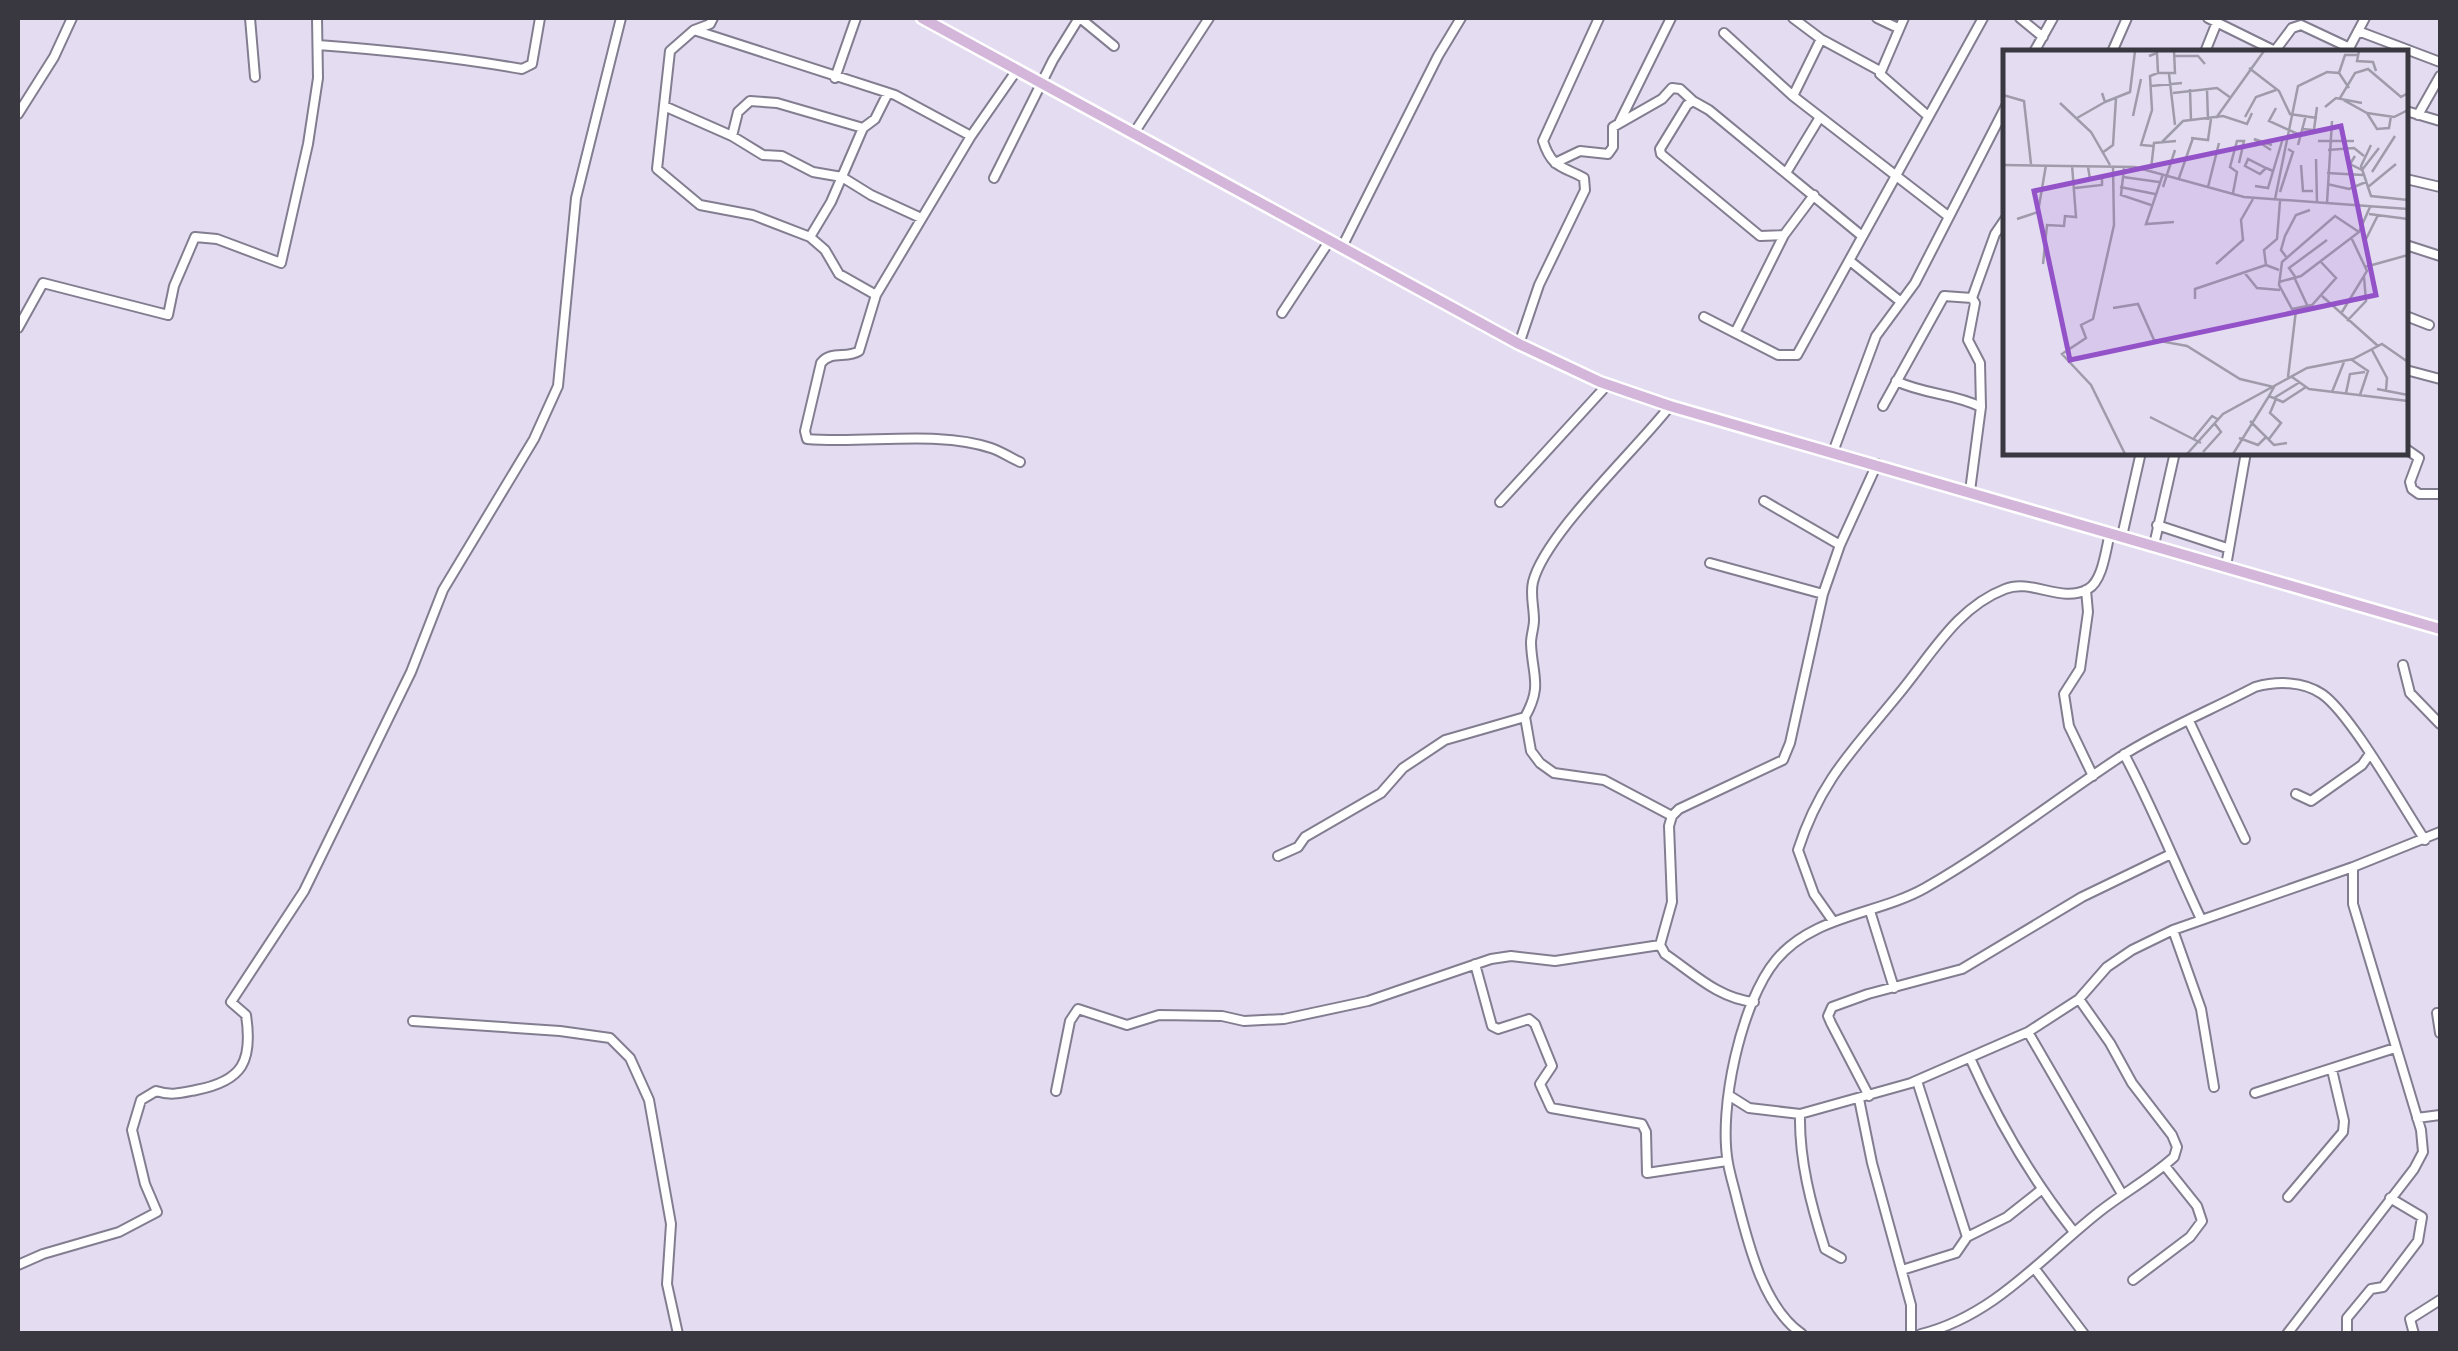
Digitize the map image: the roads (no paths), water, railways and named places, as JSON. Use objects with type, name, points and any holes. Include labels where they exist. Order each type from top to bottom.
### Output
[{"type":"main road","points":[[928,19],[1519,344],[1608,384],[1670,406],[2440,629]]},
{"type":"street","points":[[18,114],[72,18]]},
{"type":"street","points":[[250,18],[255,77]]},
{"type":"street","points":[[18,328],[43,283],[168,315],[174,286],[195,237],[217,239],[282,263],[318,78],[317,18]]},
{"type":"street","points":[[318,44],[406,55],[440,55],[522,69],[532,64],[540,18]]},
{"type":"street","points":[[18,1265],[57,1249],[119,1232],[157,1212],[145,1184],[132,1130],[141,1100],[156,1091],[170,1096],[217,1086],[239,1072],[251,1044],[246,1015],[231,1002],[304,892],[411,672],[443,590],[534,439],[558,386],[576,198],[622,18]]},
{"type":"street","points":[[713,18],[670,51],[656,164],[659,173],[700,204],[753,215],[810,238],[824,250],[839,274],[876,294]]},
{"type":"street","points":[[835,78],[856,18]]},
{"type":"street","points":[[994,178],[1053,60],[1079,18],[1114,46]]},
{"type":"street","points":[[1134,133],[1209,18]]},
{"type":"street","points":[[1342,247],[1461,18]]},
{"type":"street","points":[[1519,344],[1538,285],[1585,190],[1584,178],[1555,163],[1544,146],[1545,134],[1600,18]]},
{"type":"street","points":[[1555,163],[1580,151],[1608,154],[1614,127],[1671,18]]},
{"type":"street","points":[[1793,18],[1821,39],[1880,72]]},
{"type":"street","points":[[1877,18],[1898,28]]},
{"type":"street","points":[[1904,18],[1880,72],[1881,78],[1928,116]]},
{"type":"street","points":[[1704,317],[1778,355],[1797,356],[1983,18]]},
{"type":"street","points":[[2020,18],[2043,36]]},
{"type":"street","points":[[2035,50],[2053,18]]},
{"type":"street","points":[[2113,50],[2127,18]]},
{"type":"street","points":[[2276,50],[2292,28],[2301,25],[2349,50],[2365,18]]},
{"type":"street","points":[[2205,50],[2213,20],[2270,50]]},
{"type":"street","points":[[2358,30],[2440,62]]},
{"type":"street","points":[[696,31],[888,93],[971,136]]},
{"type":"street","points":[[1724,33],[1793,96],[1948,216]]},
{"type":"street","points":[[1793,96],[1821,39]]},
{"type":"street","points":[[1017,70],[971,136],[876,294],[859,351],[830,356],[821,363],[805,430],[807,440],[924,439],[990,447],[1020,462]]},
{"type":"street","points":[[2418,115],[2440,76]]},
{"type":"street","points":[[1620,121],[1643,112],[1674,87],[1709,110],[1862,236]]},
{"type":"street","points":[[810,238],[862,128],[875,120],[888,93]]},
{"type":"street","points":[[732,136],[743,105],[760,100],[862,128]]},
{"type":"street","points":[[1693,101],[1686,105],[1659,152],[1777,250]]},
{"type":"street","points":[[664,106],[732,136],[763,155],[782,156],[813,172],[842,177],[871,196],[921,218]]},
{"type":"street","points":[[1834,452],[1876,336],[1915,283],[2003,112]]},
{"type":"street","points":[[2408,112],[2440,121]]},
{"type":"street","points":[[1786,173],[1820,117]]},
{"type":"street","points":[[2408,180],[2440,187]]},
{"type":"street","points":[[1734,333],[1784,235],[1814,195]]},
{"type":"street","points":[[1972,298],[2003,223]]},
{"type":"street","points":[[1760,236],[1784,235]]},
{"type":"street","points":[[1282,314],[1330,240]]},
{"type":"street","points":[[2408,246],[2440,256]]},
{"type":"street","points":[[1850,261],[1901,302]]},
{"type":"street","points":[[1883,406],[1944,296],[1972,298]]},
{"type":"street","points":[[1970,491],[1981,407],[1980,363],[1968,340],[1975,302],[1972,298]]},
{"type":"street","points":[[2408,317],[2430,325]]},
{"type":"street","points":[[2408,371],[2440,379]]},
{"type":"street","points":[[1896,381],[1920,392],[1956,396],[1981,407]]},
{"type":"street","points":[[1500,502],[1608,384]]},
{"type":"street","points":[[1670,406],[1541,560],[1532,585],[1534,622],[1530,641],[1537,681],[1524,717],[1531,751],[1540,763],[1554,772],[1604,780],[1672,816]]},
{"type":"street","points":[[2408,451],[2419,458],[2411,478],[2412,489],[2419,494],[2440,494]]},
{"type":"street","points":[[1833,922],[1814,894],[1798,850],[1822,791],[1850,748],[1967,612],[2012,587],[2066,594],[2086,590],[2097,579],[2141,455]]},
{"type":"street","points":[[2154,544],[2174,455]]},
{"type":"street","points":[[2226,566],[2245,455]]},
{"type":"street","points":[[1754,1002],[1730,998],[1714,989],[1665,954],[1660,945],[1672,902],[1669,826],[1679,809],[1783,760],[1823,594],[1840,544],[1877,464]]},
{"type":"street","points":[[1764,501],[1840,544]]},
{"type":"street","points":[[2157,525],[2227,548]]},
{"type":"street","points":[[1710,564],[1823,594]]},
{"type":"street","points":[[2086,590],[2088,612],[2080,669],[2064,694],[2069,726],[2093,776]]},
{"type":"street","points":[[2404,665],[2410,692],[2440,724]]},
{"type":"street","points":[[1802,1334],[1786,1323],[1764,1280],[1742,1220],[1727,1160],[1726,1118],[1741,1040],[1754,1002],[1778,956],[1805,934],[1902,900],[1964,864],[2124,754],[2268,683],[2306,686],[2325,696],[2426,840]]},
{"type":"street","points":[[1278,856],[1298,848],[1305,837],[1381,792],[1403,768],[1445,740],[1524,717]]},
{"type":"street","points":[[2190,721],[2244,839]]},
{"type":"street","points":[[2124,754],[2201,920]]},
{"type":"street","points":[[2296,794],[2311,800],[2362,765],[2369,755]]},
{"type":"street","points":[[2362,765],[2380,772]]},
{"type":"street","points":[[1730,1096],[1748,1108],[1800,1114],[1916,1080],[2028,1032],[2079,999],[2101,971],[2173,930],[2440,832]]},
{"type":"street","points":[[1911,1334],[1911,1304],[1872,1164],[1864,1098],[1830,1023],[1829,1012],[1838,1003],[1962,968],[2082,897],[2171,854]]},
{"type":"street","points":[[2287,1334],[2422,1158],[2417,1118],[2353,904],[2353,867]]},
{"type":"street","points":[[1870,910],[1894,988]]},
{"type":"street","points":[[2173,930],[2201,1009],[2214,1087]]},
{"type":"street","points":[[1056,1091],[1070,1021],[1078,1010],[1126,1025],[1158,1016],[1284,1020],[1368,1001],[1475,964],[1511,956],[1556,960],[1660,945]]},
{"type":"street","points":[[1475,964],[1492,1026],[1498,1029],[1530,1020],[1536,1024],[1552,1066],[1540,1084],[1550,1108],[1642,1124],[1646,1132],[1646,1172],[1650,1174],[1727,1160]]},
{"type":"street","points":[[1921,1334],[1965,1318],[2035,1269],[2074,1232],[2165,1166],[2177,1152],[2172,1135],[2132,1083],[2079,999]]},
{"type":"street","points":[[2437,1013],[2440,1032]]},
{"type":"street","points":[[413,1021],[560,1030],[610,1038],[630,1058],[649,1100],[670,1224],[667,1284],[678,1334]]},
{"type":"street","points":[[2028,1032],[2122,1194]]},
{"type":"street","points":[[2255,1094],[2395,1048]]},
{"type":"street","points":[[1970,1058],[1988,1103],[2041,1190],[2074,1232]]},
{"type":"street","points":[[2288,1197],[2343,1132],[2332,1070]]},
{"type":"street","points":[[1902,1270],[1956,1252],[1967,1237],[1916,1080]]},
{"type":"street","points":[[1726,1118],[1748,1108]]},
{"type":"street","points":[[1800,1114],[1801,1146],[1814,1214],[1825,1249],[1841,1258]]},
{"type":"street","points":[[2417,1118],[2440,1115]]},
{"type":"street","points":[[2133,1280],[2190,1237],[2202,1221],[2197,1206],[2165,1166]]},
{"type":"street","points":[[1967,1237],[2007,1217],[2041,1190]]},
{"type":"street","points":[[2347,1334],[2347,1318],[2371,1288],[2383,1288],[2418,1241],[2422,1218],[2390,1198]]},
{"type":"street","points":[[2035,1269],[2084,1334]]},
{"type":"street","points":[[2414,1334],[2410,1319],[2440,1300]]}]
